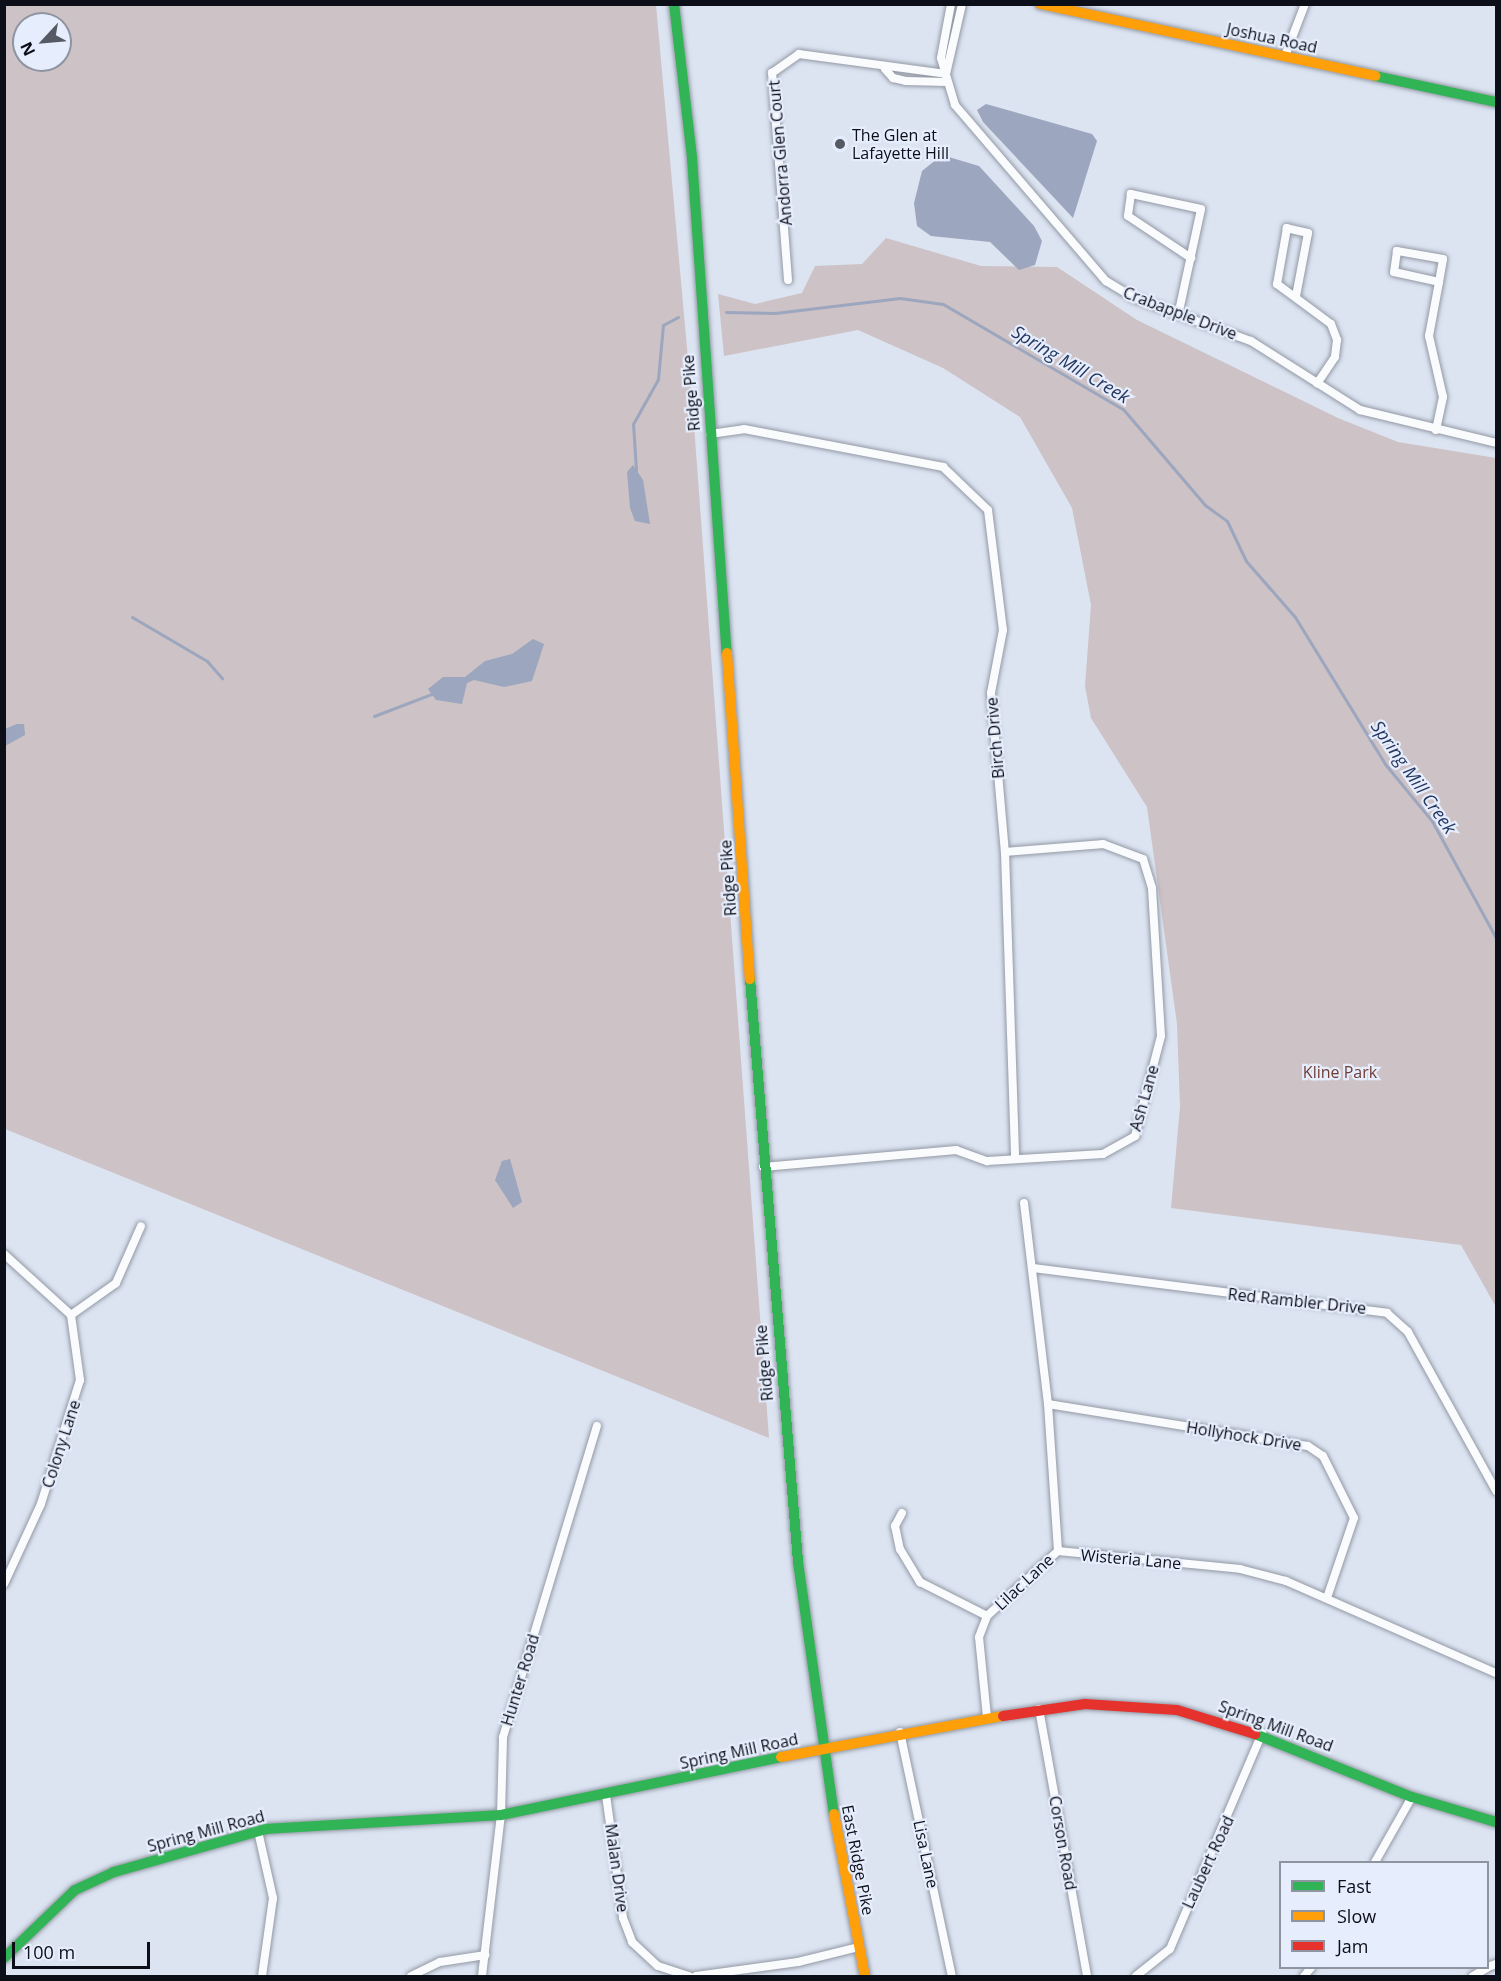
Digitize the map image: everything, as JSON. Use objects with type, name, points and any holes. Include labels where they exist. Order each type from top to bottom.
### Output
[{"type":"main road","name":"Ridge Pike","points":[[674,4],[692,158],[762,1167],[800,1574],[822,1748]]},
{"type":"main road","name":"Joshua Road","points":[[1040,4],[1077,7],[1285,57],[1497,102]]},
{"type":"main road","name":"Spring Mill Road","points":[[4,1958],[75,1890],[114,1872],[258,1831],[501,1815],[606,1795],[900,1732],[987,1717],[1085,1704],[1177,1710],[1262,1733],[1412,1797],[1497,1822]]},
{"type":"main road","name":"East Ridge Pike","points":[[822,1748],[865,1977]]},
{"type":"street","name":"Crabapple Drive","points":[[951,4],[941,58],[946,78],[970,128],[1106,281],[1134,298],[1179,311],[1251,341],[1360,410],[1497,443]]},
{"type":"street","points":[[946,78],[962,4]]},
{"type":"street","points":[[1285,57],[1305,4]]},
{"type":"street","name":"Andorra Glen Court","points":[[788,280],[772,73],[799,54],[885,69],[911,70],[946,78]]},
{"type":"street","name":"Andorra Glen Court","points":[[885,69],[892,78],[911,82],[946,78]]},
{"type":"street","points":[[911,70],[911,82]]},
{"type":"street","points":[[1179,311],[1191,258],[1201,209],[1131,194],[1128,216],[1191,258]]},
{"type":"street","points":[[1296,296],[1308,233],[1287,228],[1277,284],[1331,324],[1336,340],[1335,357],[1317,384]]},
{"type":"street","points":[[1436,430],[1443,397],[1429,336],[1439,282],[1443,259],[1397,251],[1394,272],[1439,282]]},
{"type":"street","name":"Birch Drive","points":[[710,434],[744,429],[943,467],[988,510],[1003,630],[991,693],[1005,852],[1015,1160]]},
{"type":"street","name":"Ash Lane","points":[[762,1167],[957,1150],[987,1161],[1103,1154],[1135,1136],[1161,1035],[1162,989],[1152,888],[1143,859],[1103,844],[1005,852]]},
{"type":"street","name":"Wisteria Lane","points":[[1024,1203],[1034,1268],[1048,1404],[1058,1551],[1240,1569],[1328,1595],[1497,1673]]},
{"type":"street","points":[[4,1254],[71,1315],[116,1283],[141,1226]]},
{"type":"street","name":"Red Rambler Drive","points":[[1034,1268],[1364,1306],[1387,1313],[1408,1332],[1497,1491]]},
{"type":"street","name":"Colony Lane","points":[[4,1584],[41,1504],[75,1404],[80,1380],[71,1315]]},
{"type":"street","name":"Hollyhock Drive","points":[[1048,1404],[1308,1446],[1323,1456],[1354,1518],[1328,1595]]},
{"type":"street","name":"Hunter Road","points":[[482,1977],[501,1815],[503,1737],[597,1426]]},
{"type":"street","points":[[902,1513],[895,1526],[900,1549],[920,1582],[987,1617]]},
{"type":"street","name":"Lilac Lane","points":[[987,1717],[979,1637],[987,1617],[1058,1551]]},
{"type":"street","name":"Corson Road","points":[[1040,1709],[1087,1977]]},
{"type":"street","name":"Lisa Lane","points":[[900,1732],[952,1977]]},
{"type":"street","name":"Laubert Road","points":[[1136,1977],[1170,1948],[1262,1733]]},
{"type":"street","name":"Malan Drive","points":[[606,1795],[623,1918],[632,1942],[658,1966],[689,1977]]},
{"type":"street","points":[[1376,1861],[1412,1797]]},
{"type":"street","points":[[258,1831],[273,1898],[262,1977]]},
{"type":"street","points":[[696,1977],[859,1947]]},
{"type":"street","points":[[411,1977],[463,1956],[485,1955]]},
{"type":"green space","points":[[4,5],[656,5],[694,425],[769,1438],[5,1129]]},
{"type":"green space","name":"Kline Park","points":[[886,238],[981,266],[1057,267],[1137,320],[1338,418],[1398,442],[1496,458],[1496,1307],[1461,1245],[1171,1208],[1180,1107],[1177,1024],[1147,807],[1091,718],[1085,686],[1091,605],[1072,508],[1020,417],[943,368],[858,330],[724,356],[718,294],[755,304],[802,293],[815,266],[862,264]]},
{"type":"water","points":[[986,104],[1092,134],[1097,141],[1073,218],[983,122],[977,110]]},
{"type":"water","points":[[942,155],[979,166],[1034,226],[1042,241],[1035,265],[1019,270],[990,242],[931,236],[917,226],[914,203],[922,171]]},
{"type":"water","points":[[633,465],[643,480],[650,524],[635,521],[630,508],[627,472]]},
{"type":"water","points":[[533,639],[544,644],[532,681],[504,687],[474,680],[467,683],[462,704],[436,700],[428,689],[443,677],[465,677],[485,661],[512,654]]},
{"type":"water","points":[[24,724],[25,735],[5,746],[5,729]]},
{"type":"water","points":[[510,1159],[522,1202],[513,1208],[495,1180],[502,1161]]},
{"type":"waterway","name":"Spring Mill Creek","points":[[726,312],[775,313],[900,298],[943,304],[1123,409],[1205,505],[1227,521],[1246,561],[1295,617],[1385,764],[1432,821],[1496,938]]},
{"type":"waterway","name":"Spring Mill Creek","points":[[636,470],[633,424],[658,379],[663,325],[678,317]]},
{"type":"waterway","name":"Spring Mill Creek","points":[[132,617],[207,661],[222,678]]},
{"type":"waterway","name":"Spring Mill Creek","points":[[374,716],[434,693]]},
{"type":"traffic: fast","points":[[674,4],[692,158],[727,653]]},
{"type":"traffic: fast","points":[[1375,76],[1496,102]]},
{"type":"traffic: fast","points":[[750,979],[798,1562],[834,1814]]},
{"type":"traffic: fast","points":[[1255,1734],[1412,1797],[1496,1822]]},
{"type":"traffic: fast","points":[[4,1958],[75,1890],[114,1872],[266,1829],[501,1815],[781,1757]]},
{"type":"traffic: slow","points":[[1040,4],[1375,76]]},
{"type":"traffic: slow","points":[[727,653],[750,979]]},
{"type":"traffic: slow","points":[[781,1757],[1003,1716]]},
{"type":"traffic: slow","points":[[834,1814],[865,1976]]},
{"type":"traffic: jam","points":[[1003,1716],[1085,1704],[1177,1710],[1255,1734]]},
{"type":"place","name":"The Glen at Lafayette Hill","points":[[840,144]]}]
